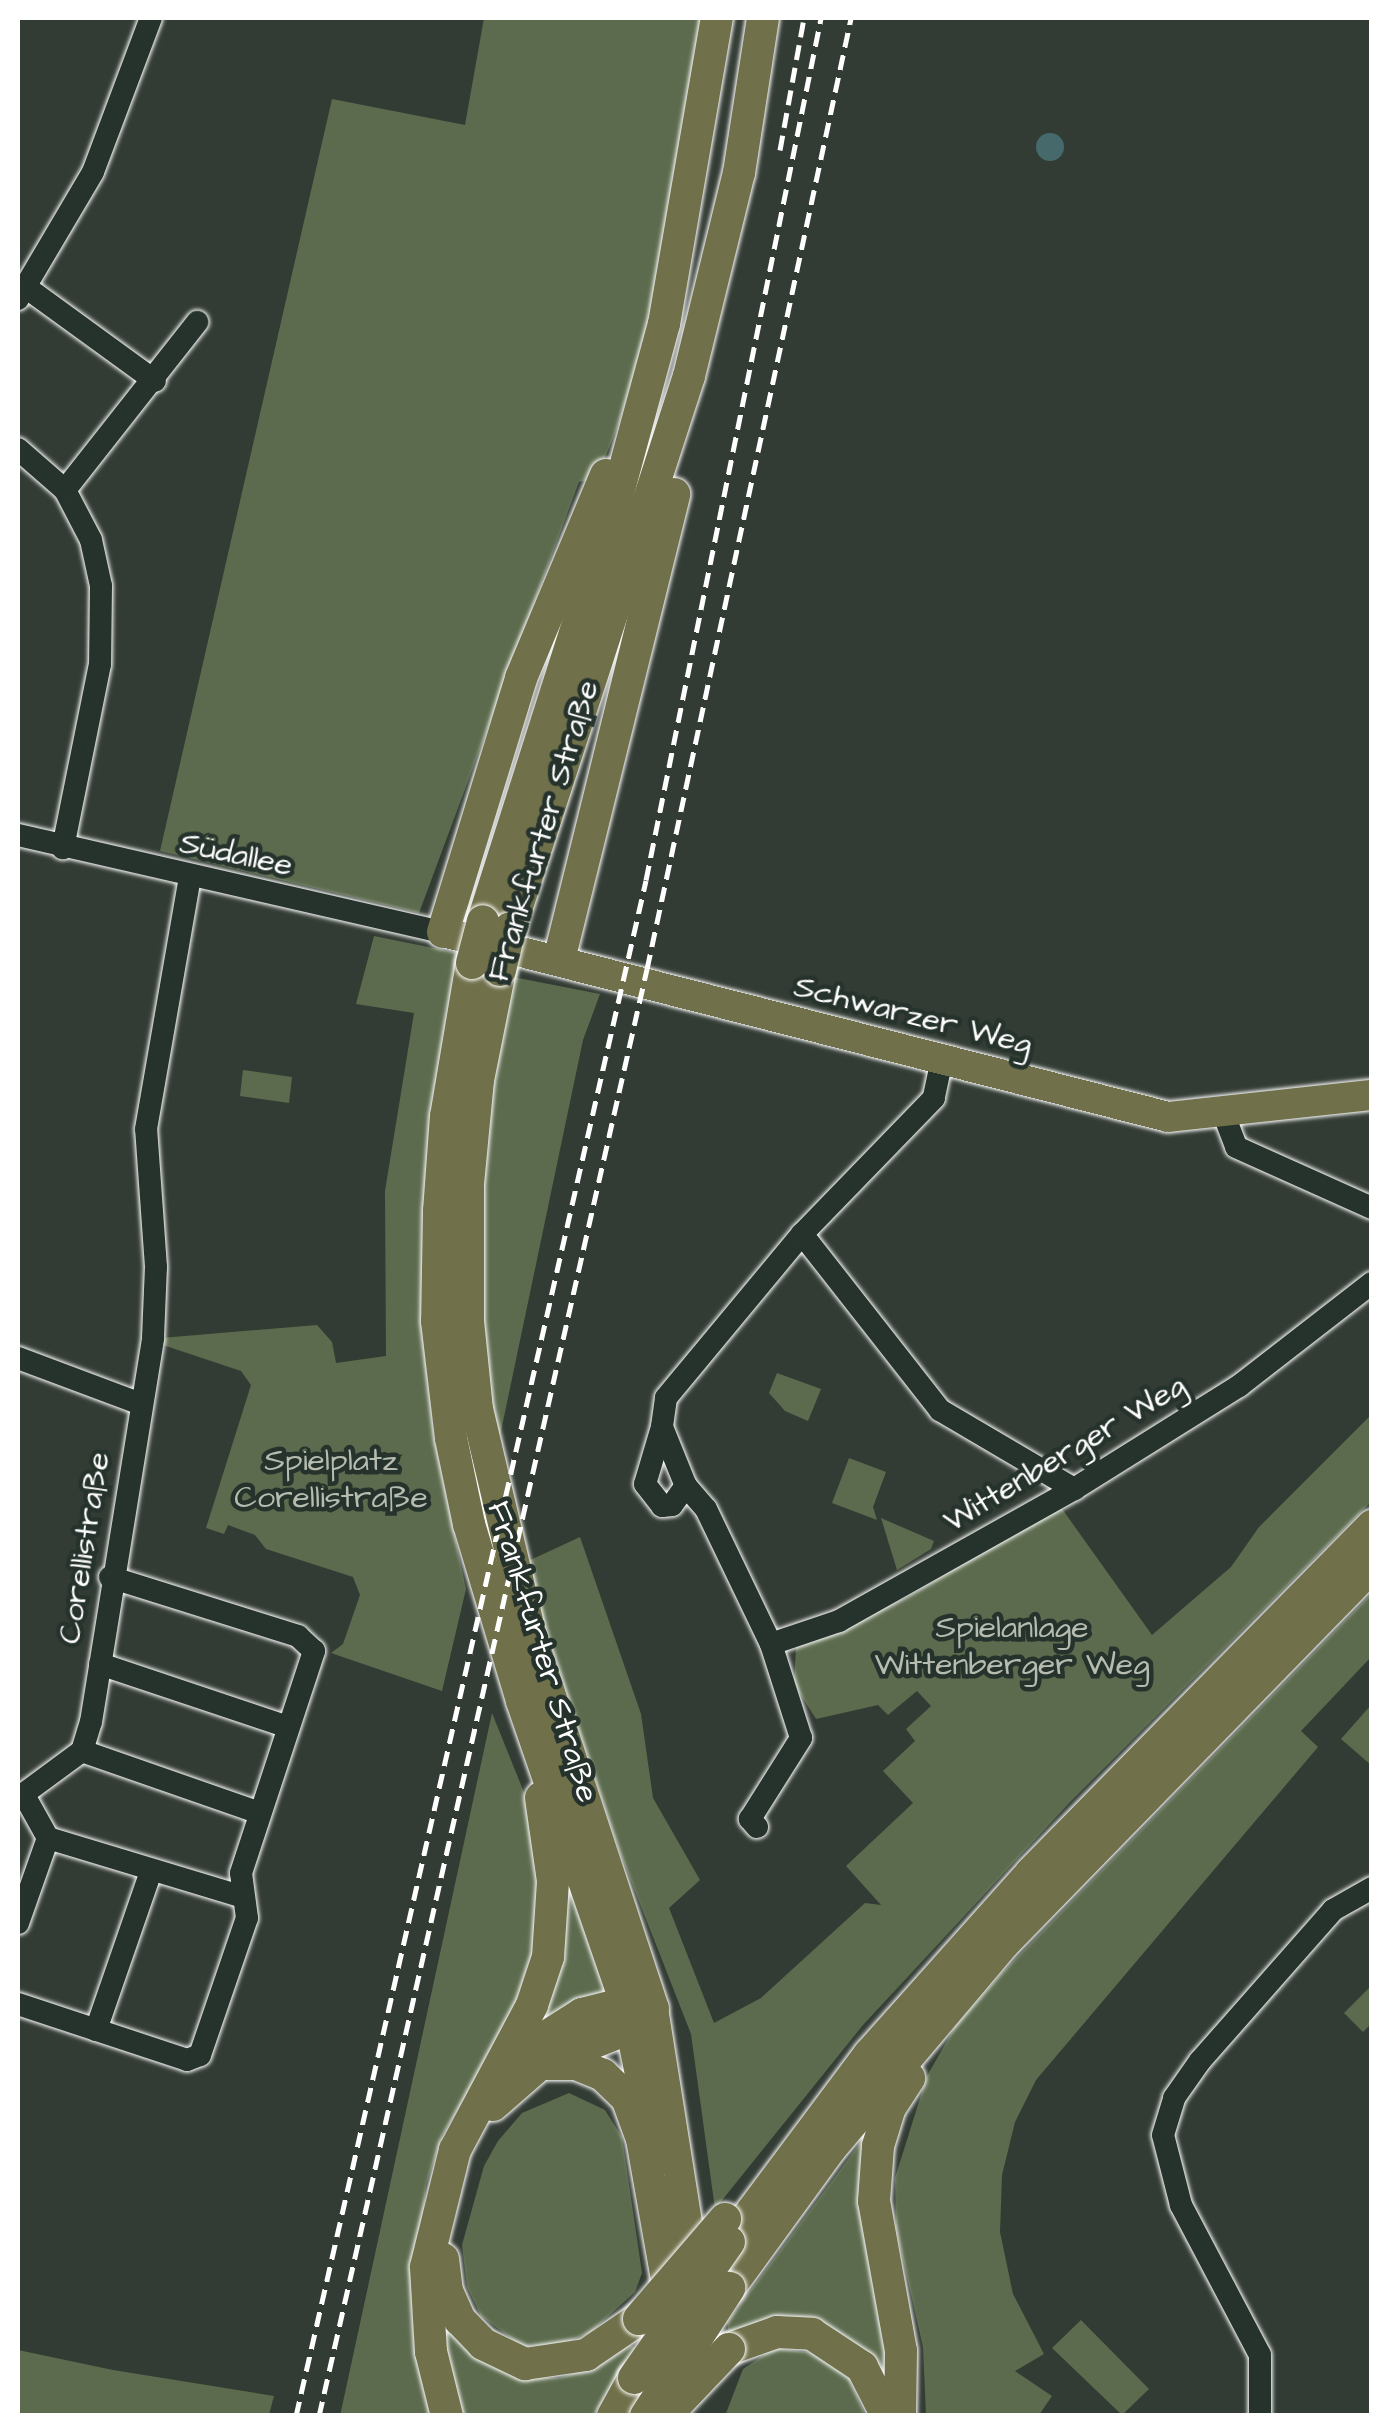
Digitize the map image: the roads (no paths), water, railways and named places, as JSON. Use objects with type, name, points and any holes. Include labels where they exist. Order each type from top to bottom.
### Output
[{"type":"highway","name":"Frankfurter Straße","points":[[637,2013],[522,1701],[458,1481],[438,1321],[446,1116],[664,324],[717,18]]},
{"type":"highway","name":"Frankfurter Straße","points":[[496,924],[690,376],[739,173],[762,18]]},
{"type":"highway","points":[[558,960],[694,411],[690,376]]},
{"type":"highway","points":[[442,932],[521,678],[606,473],[625,460]]},
{"type":"highway","name":"Frankfurter Straße","points":[[486,966],[468,1183],[468,1321],[477,1410],[531,1638],[637,2013]]},
{"type":"highway","points":[[613,2416],[785,2143],[809,2131],[1031,1872],[1372,1526]]},
{"type":"highway","points":[[646,2416],[730,2288],[830,2149],[1004,1943],[1372,1566]]},
{"type":"highway","points":[[447,2416],[431,2352],[426,2267],[455,2150],[502,2066],[548,1957],[553,1881],[522,1701]]},
{"type":"highway","points":[[900,2416],[901,2351],[874,2201],[878,2146],[889,2109],[909,2078],[1000,1972],[1004,1943]]},
{"type":"highway","points":[[502,2066],[542,2033],[582,2014],[637,2013]]},
{"type":"highway","points":[[637,2013],[540,2064],[490,2108],[468,2154],[449,2218],[442,2266],[447,2292],[483,2344],[525,2364],[586,2355],[639,2319],[727,2230]]},
{"type":"highway","points":[[540,2064],[576,2064],[603,2075],[627,2098],[642,2139],[667,2279]]},
{"type":"highway","points":[[663,2416],[728,2349],[778,2332],[812,2334],[862,2367],[887,2416]]},
{"type":"main road","name":"Schwarzer Weg","points":[[442,932],[1168,1117],[1224,1116],[1372,1094]]},
{"type":"main road","name":"Frankfurter Straße","points":[[637,2013],[667,2279],[663,2416]]},
{"type":"main road","name":"Frankfurter Straße","points":[[637,2013],[686,2186],[698,2329],[693,2416]]},
{"type":"street","points":[[151,18],[93,172],[22,294],[155,381]]},
{"type":"street","points":[[65,490],[155,381],[196,322]]},
{"type":"street","points":[[18,448],[65,490],[91,540],[103,628],[63,848]]},
{"type":"street","name":"Südallee","points":[[18,835],[190,878],[442,932]]},
{"type":"street","name":"Corellistraße","points":[[82,1751],[100,1664],[110,1577],[141,1404],[156,1282],[147,1112],[190,878]]},
{"type":"street","points":[[686,1486],[672,1506],[652,1500],[646,1467],[662,1427],[666,1398],[802,1234],[934,1098],[942,1058]]},
{"type":"street","points":[[1224,1116],[1236,1147],[1372,1208]]},
{"type":"street","points":[[802,1234],[940,1410],[1074,1490]]},
{"type":"street","name":"Wittenberger Weg","points":[[771,1644],[839,1621],[1074,1490],[1238,1386],[1372,1284]]},
{"type":"street","points":[[18,1358],[141,1404]]},
{"type":"street","points":[[662,1427],[686,1486],[706,1509],[771,1644],[801,1738],[750,1819],[756,1828]]},
{"type":"street","points":[[18,2004],[197,2058],[247,1918],[242,1873],[312,1644],[110,1577]]},
{"type":"street","points":[[100,1664],[288,1727]]},
{"type":"street","points":[[243,1896],[48,1838],[21,1796],[82,1751],[260,1813]]},
{"type":"street","points":[[18,1923],[48,1838]]},
{"type":"street","points":[[96,2030],[151,1871]]},
{"type":"street","points":[[1260,2416],[1260,2355],[1180,2206],[1163,2135],[1174,2098],[1200,2062],[1332,1910],[1372,1888]]},
{"type":"water","points":[[1050,133],[1060,137],[1064,147],[1060,157],[1050,161],[1040,157],[1036,147],[1040,137]]},
{"type":"railway","points":[[780,150],[804,18]]},
{"type":"railway","points":[[296,2416],[646,880],[821,18]]},
{"type":"railway","points":[[319,2416],[647,969],[851,18]]},
{"type":"park label","name":"Spielplatz Corellistraße","points":[[331,1480]]},
{"type":"park label","name":"Spielanlage Wittenberger Weg","points":[[1012,1648]]}]
